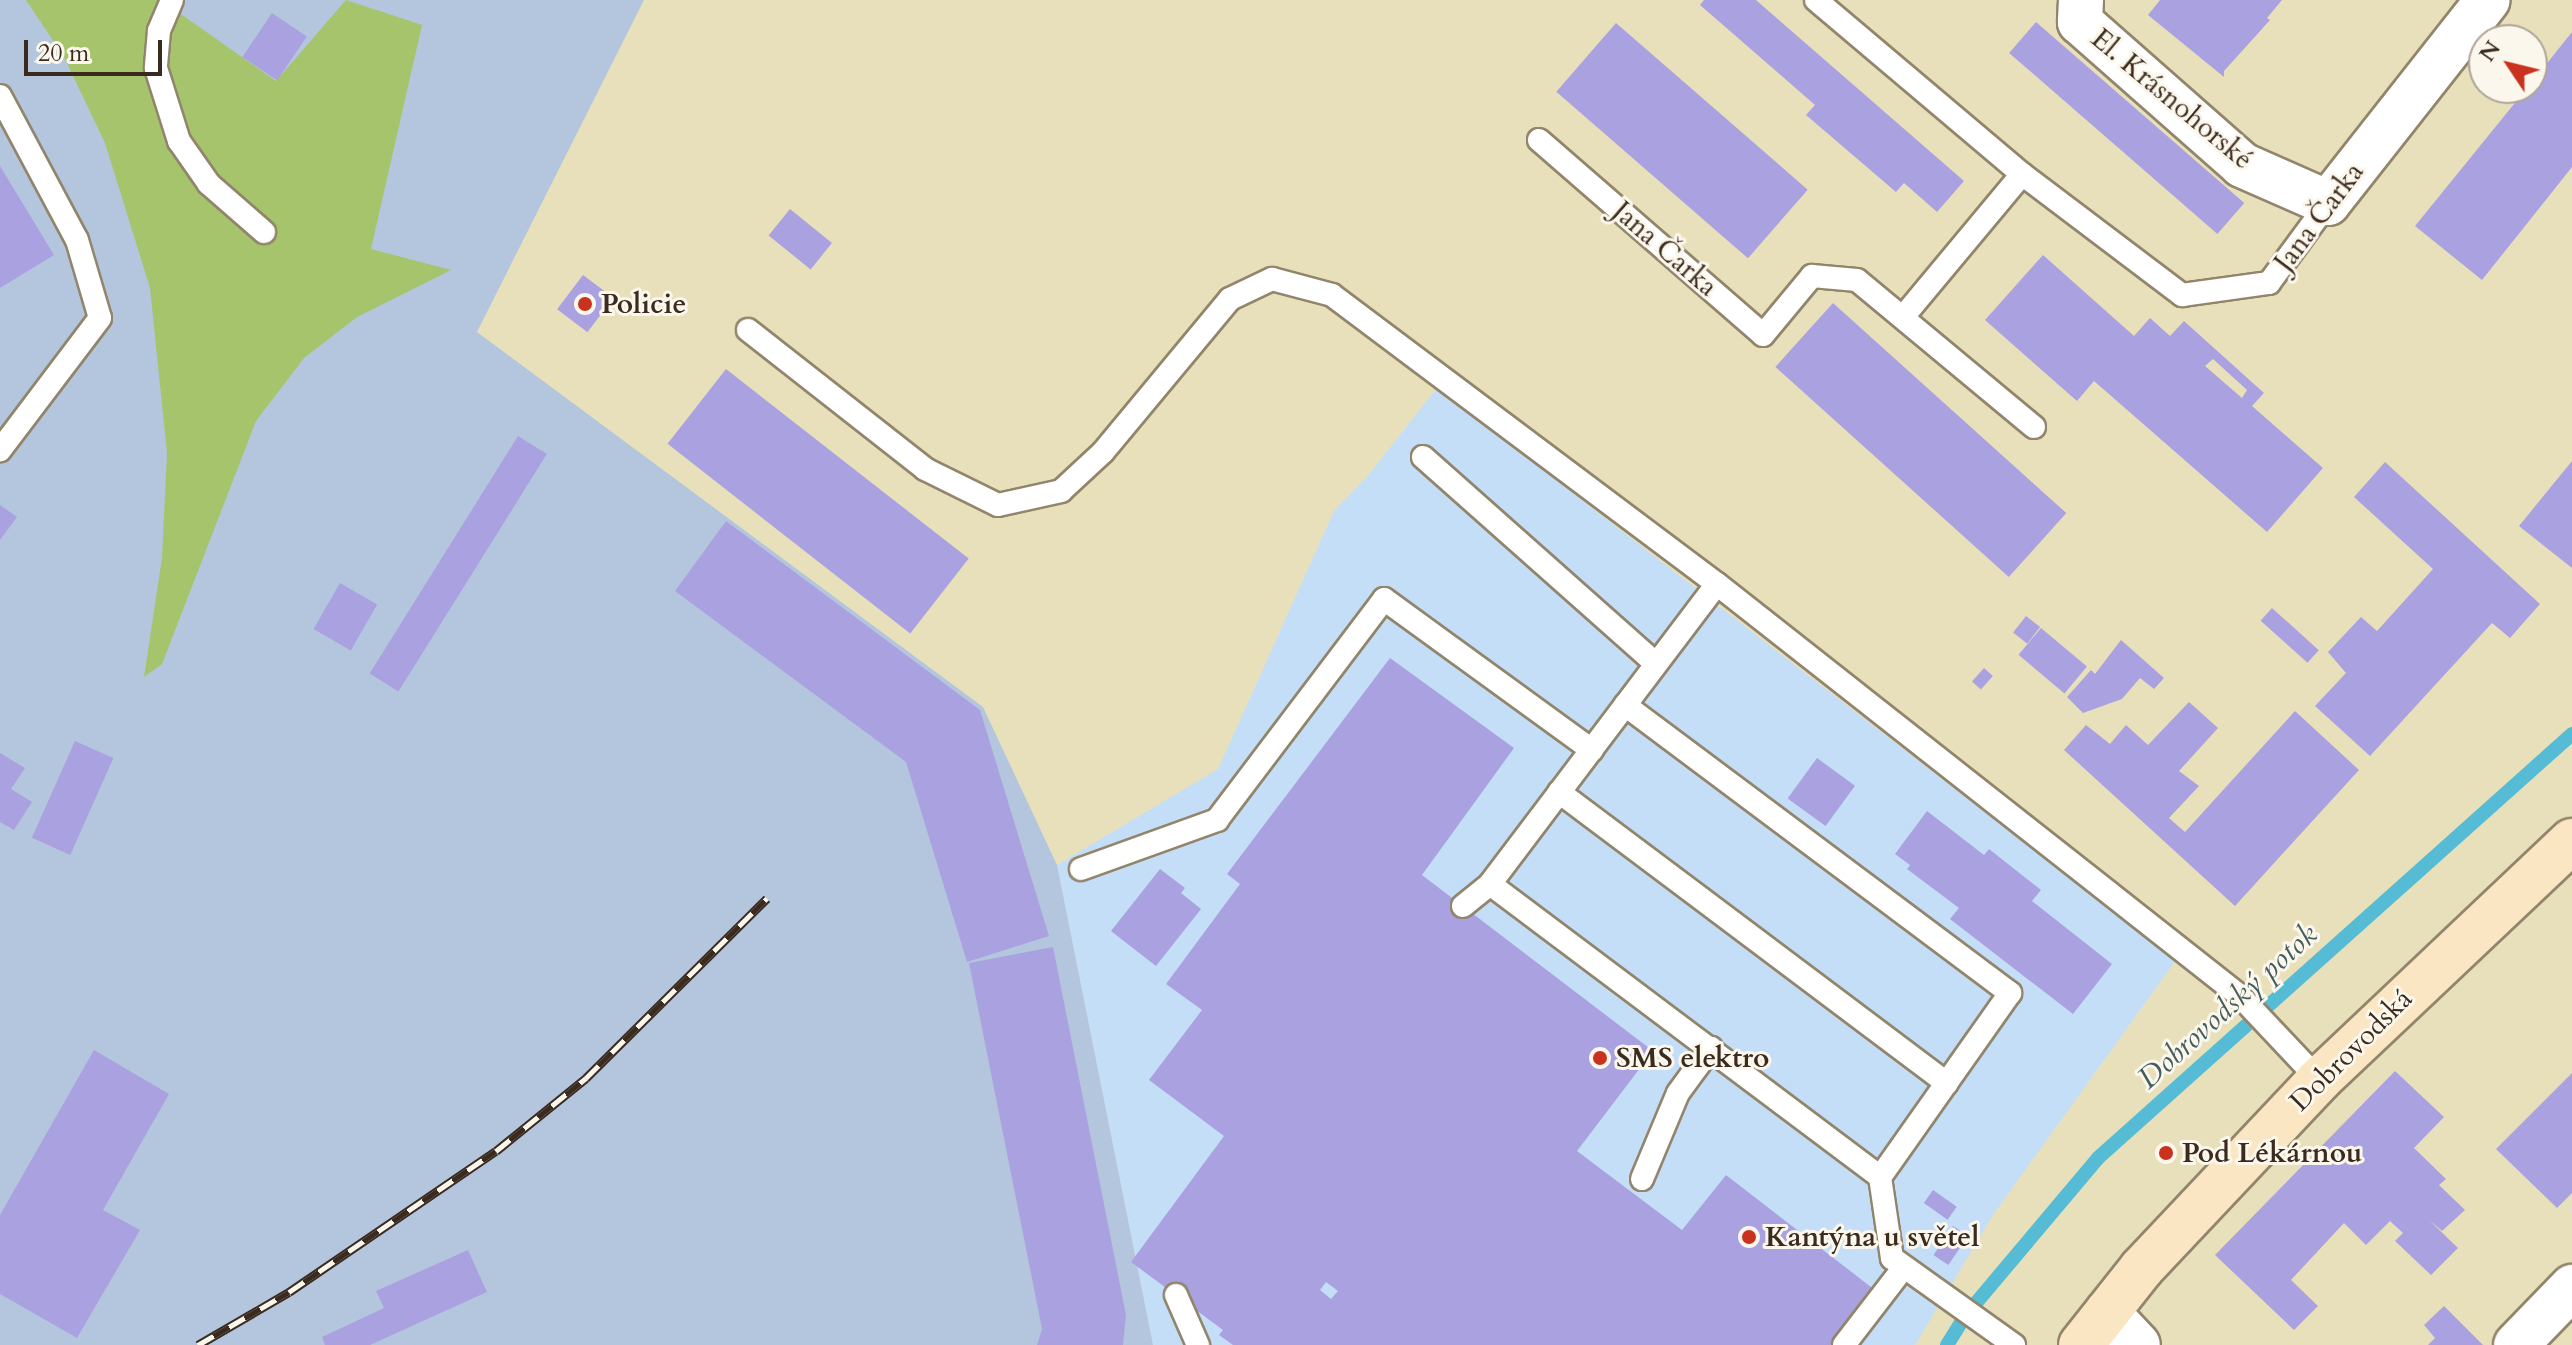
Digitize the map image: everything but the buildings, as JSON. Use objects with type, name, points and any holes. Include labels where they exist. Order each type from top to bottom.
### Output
[{"type":"main road","name":"Dobrovodská","points":[[2094,1328],[2142,1268],[2319,1080],[2572,841]]},
{"type":"street","name":"El. Krásnohorské","points":[[2081,0],[2080,22],[2242,165],[2328,203]]},
{"type":"street","name":"Jana Čarka","points":[[2328,203],[2488,0]]},
{"type":"street","points":[[2516,1345],[2572,1287]]},
{"type":"street","points":[[2094,1328],[2138,1345]]},
{"type":"lane","points":[[172,0],[159,31],[156,68],[179,141],[209,184],[264,232]]},
{"type":"lane","name":"Jana Čarka","points":[[1816,0],[2022,174],[2182,295],[2269,283],[2328,203]]},
{"type":"lane","points":[[0,96],[77,240],[100,318],[0,450]]},
{"type":"lane","name":"Jana Čarka","points":[[1539,140],[1763,335],[1812,276],[1857,280],[2034,427]]},
{"type":"lane","points":[[1903,317],[2022,174]]},
{"type":"lane","points":[[748,330],[925,469],[998,505],[1061,491],[1103,452],[1230,299],[1272,279],[1332,295],[1717,584],[2239,995],[2319,1080]]},
{"type":"lane","points":[[1423,457],[1655,663]]},
{"type":"lane","points":[[1463,906],[1490,884],[1717,584]]},
{"type":"lane","points":[[1081,869],[1217,820],[1384,599],[1592,750]]},
{"type":"lane","points":[[1625,705],[2010,993],[1880,1177],[1892,1258],[2014,1345]]},
{"type":"lane","points":[[1559,792],[1947,1083]]},
{"type":"lane","points":[[1490,884],[1880,1177]]},
{"type":"lane","points":[[1642,1179],[1678,1093],[1711,1048]]},
{"type":"lane","points":[[1844,1345],[1904,1267]]},
{"type":"lane","points":[[1176,1295],[1198,1345]]},
{"type":"shaded area","points":[[0,0],[644,0],[477,332],[983,707],[1057,865],[1153,1345],[0,1345]]},
{"type":"shaded area","name":"SMS elektro","points":[[1437,388],[2176,960],[1993,1215],[1915,1345],[1153,1345],[1057,865],[1218,769],[1334,511],[1366,478]]},
{"type":"green space","points":[[26,0],[161,0],[276,81],[346,0],[422,25],[371,249],[451,270],[357,317],[304,358],[256,421],[162,664],[144,677],[162,558],[167,453],[150,288],[105,143],[64,57]]},
{"type":"waterway","name":"Dobrovodský potok","points":[[1947,1345],[1965,1316],[2098,1158],[2572,734]]},
{"type":"railway","points":[[198,1345],[289,1292],[496,1151],[586,1078],[767,898]]},
{"type":"place","name":"Policie","points":[[585,304]]},
{"type":"place","name":"SMS elektro","points":[[1600,1058]]},
{"type":"place","name":"Pod Lékárnou","points":[[2166,1153]]},
{"type":"place","name":"Kantýna u světel","points":[[1749,1237]]}]
